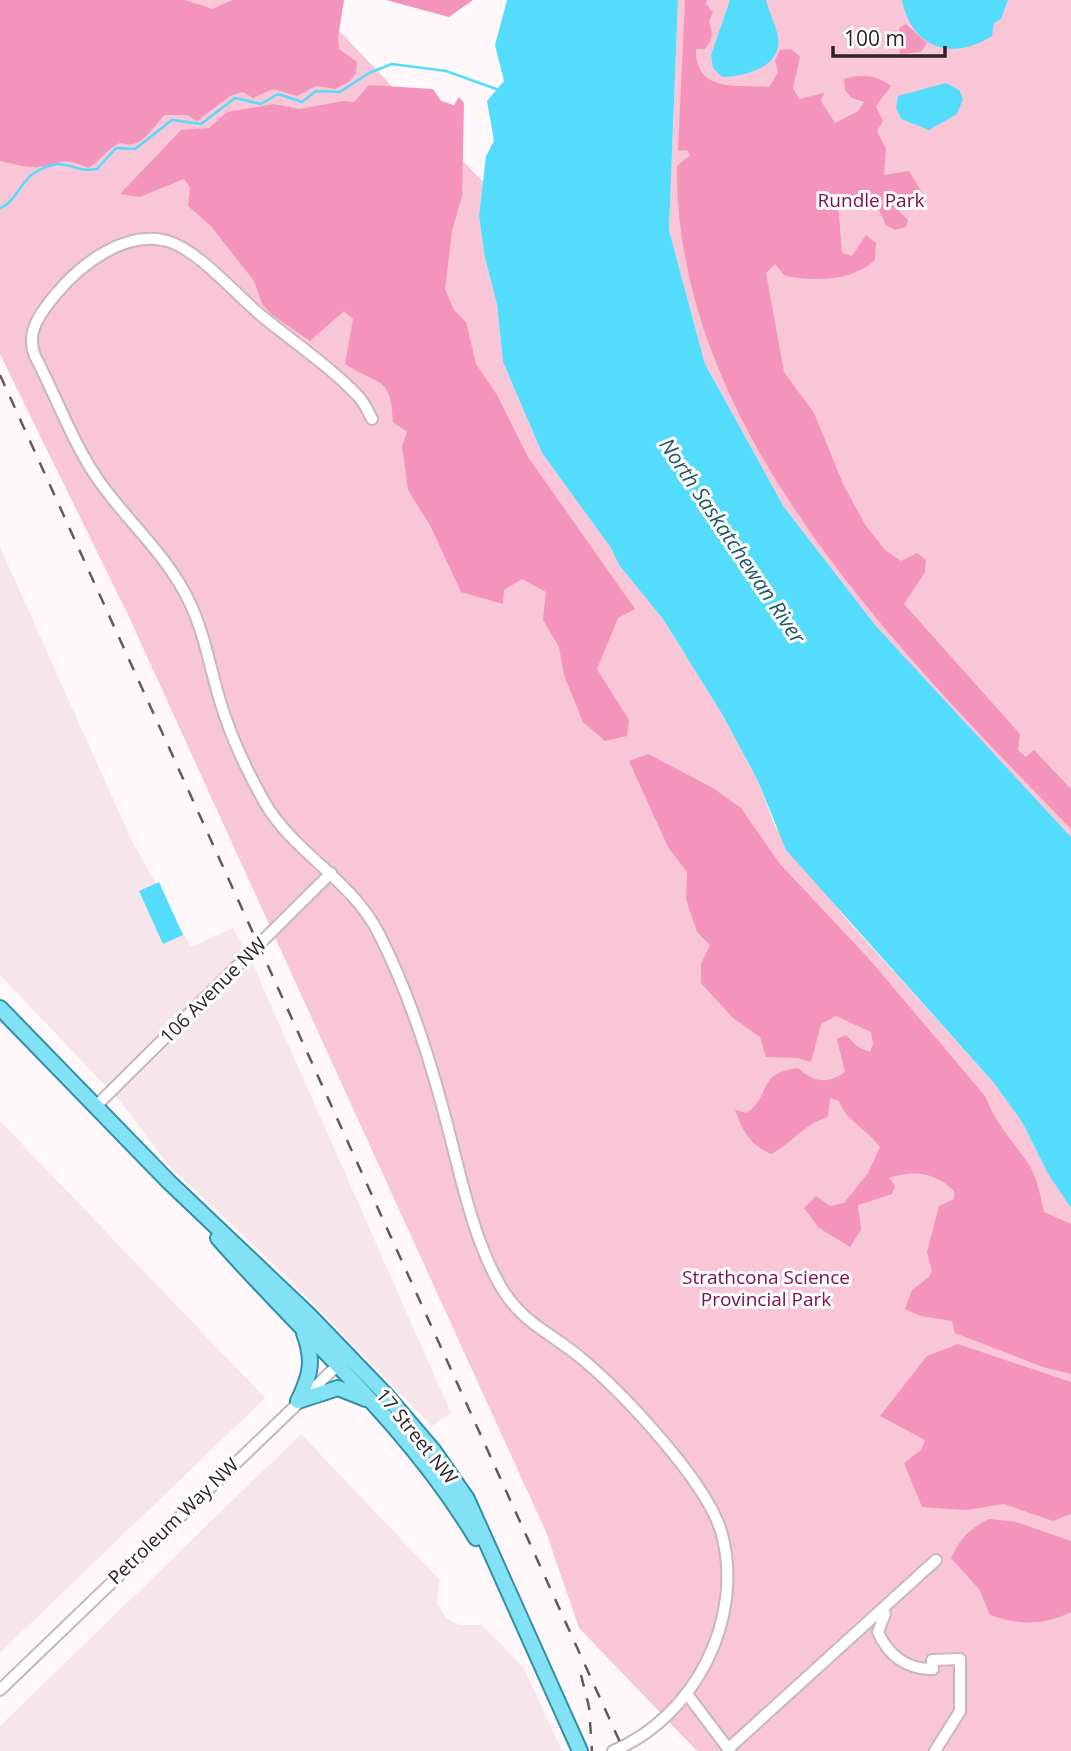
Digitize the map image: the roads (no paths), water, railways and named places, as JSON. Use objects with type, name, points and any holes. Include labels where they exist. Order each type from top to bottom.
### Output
[{"type":"main road","name":"17 Street NW","points":[[0,1008],[169,1182],[302,1327],[343,1359],[450,1497],[509,1593]]},
{"type":"main road","name":"17 Street NW","points":[[169,1182],[253,1259],[343,1359],[433,1450],[467,1499],[580,1751]]},
{"type":"main road","points":[[298,1401],[309,1379],[312,1358],[302,1327]]},
{"type":"main road","points":[[298,1401],[338,1388],[376,1404]]},
{"type":"street","points":[[372,419],[361,398],[319,360],[262,317],[192,255],[166,241],[138,240],[106,253],[79,269],[43,310],[32,334],[35,356],[97,478],[165,562],[187,597],[207,648],[226,721],[267,806],[286,830],[350,892],[378,931],[424,1042],[468,1203],[503,1290],[527,1321],[578,1355],[621,1395],[698,1486],[713,1513],[725,1553],[727,1590],[717,1637],[706,1665],[687,1695],[641,1736],[613,1751]]},
{"type":"street","name":"106 Avenue NW","points":[[95,1107],[331,873]]},
{"type":"street","name":"Petroleum Way NW","points":[[0,1689],[343,1359]]},
{"type":"street","points":[[687,1695],[729,1750],[936,1560]]},
{"type":"street","points":[[900,1595],[879,1624],[883,1643],[892,1654],[913,1668],[922,1669],[933,1669],[933,1660],[960,1659],[960,1711],[935,1751]]},
{"type":"water","name":"North Saskatchewan River","points":[[507,0],[678,0],[669,230],[705,364],[784,507],[876,626],[1071,837],[1071,1208],[1048,1174],[1022,1122],[994,1083],[786,850],[758,781],[722,714],[663,619],[619,565],[611,548],[542,453],[503,362],[497,304],[485,258],[479,216],[486,156],[494,141],[487,101],[504,81],[495,45]]},
{"type":"water","points":[[730,0],[766,0],[777,32],[778,47],[768,63],[760,68],[741,75],[722,77],[713,68],[711,55]]},
{"type":"water","points":[[902,0],[1008,0],[1001,19],[994,23],[992,36],[977,44],[949,49],[924,40],[907,17]]},
{"type":"water","points":[[946,83],[959,90],[963,99],[957,114],[929,130],[901,119],[896,108],[898,96]]},
{"type":"water","points":[[159,882],[183,935],[163,944],[139,891]]},
{"type":"waterway","points":[[0,208],[10,202],[29,177],[45,167],[62,164],[81,169],[97,169],[116,148],[135,149],[172,120],[201,124],[235,98],[261,104],[278,94],[302,102],[316,91],[340,92],[369,73],[392,64],[446,71],[499,90]]},
{"type":"railway","points":[[0,375],[624,1751]]},
{"type":"railway","points":[[581,1675],[589,1707],[592,1751]]},
{"type":"park label","name":"Rundle Park","points":[[871,200]]},
{"type":"park label","name":"Strathcona Science Provincial Park","points":[[766,1288]]}]
